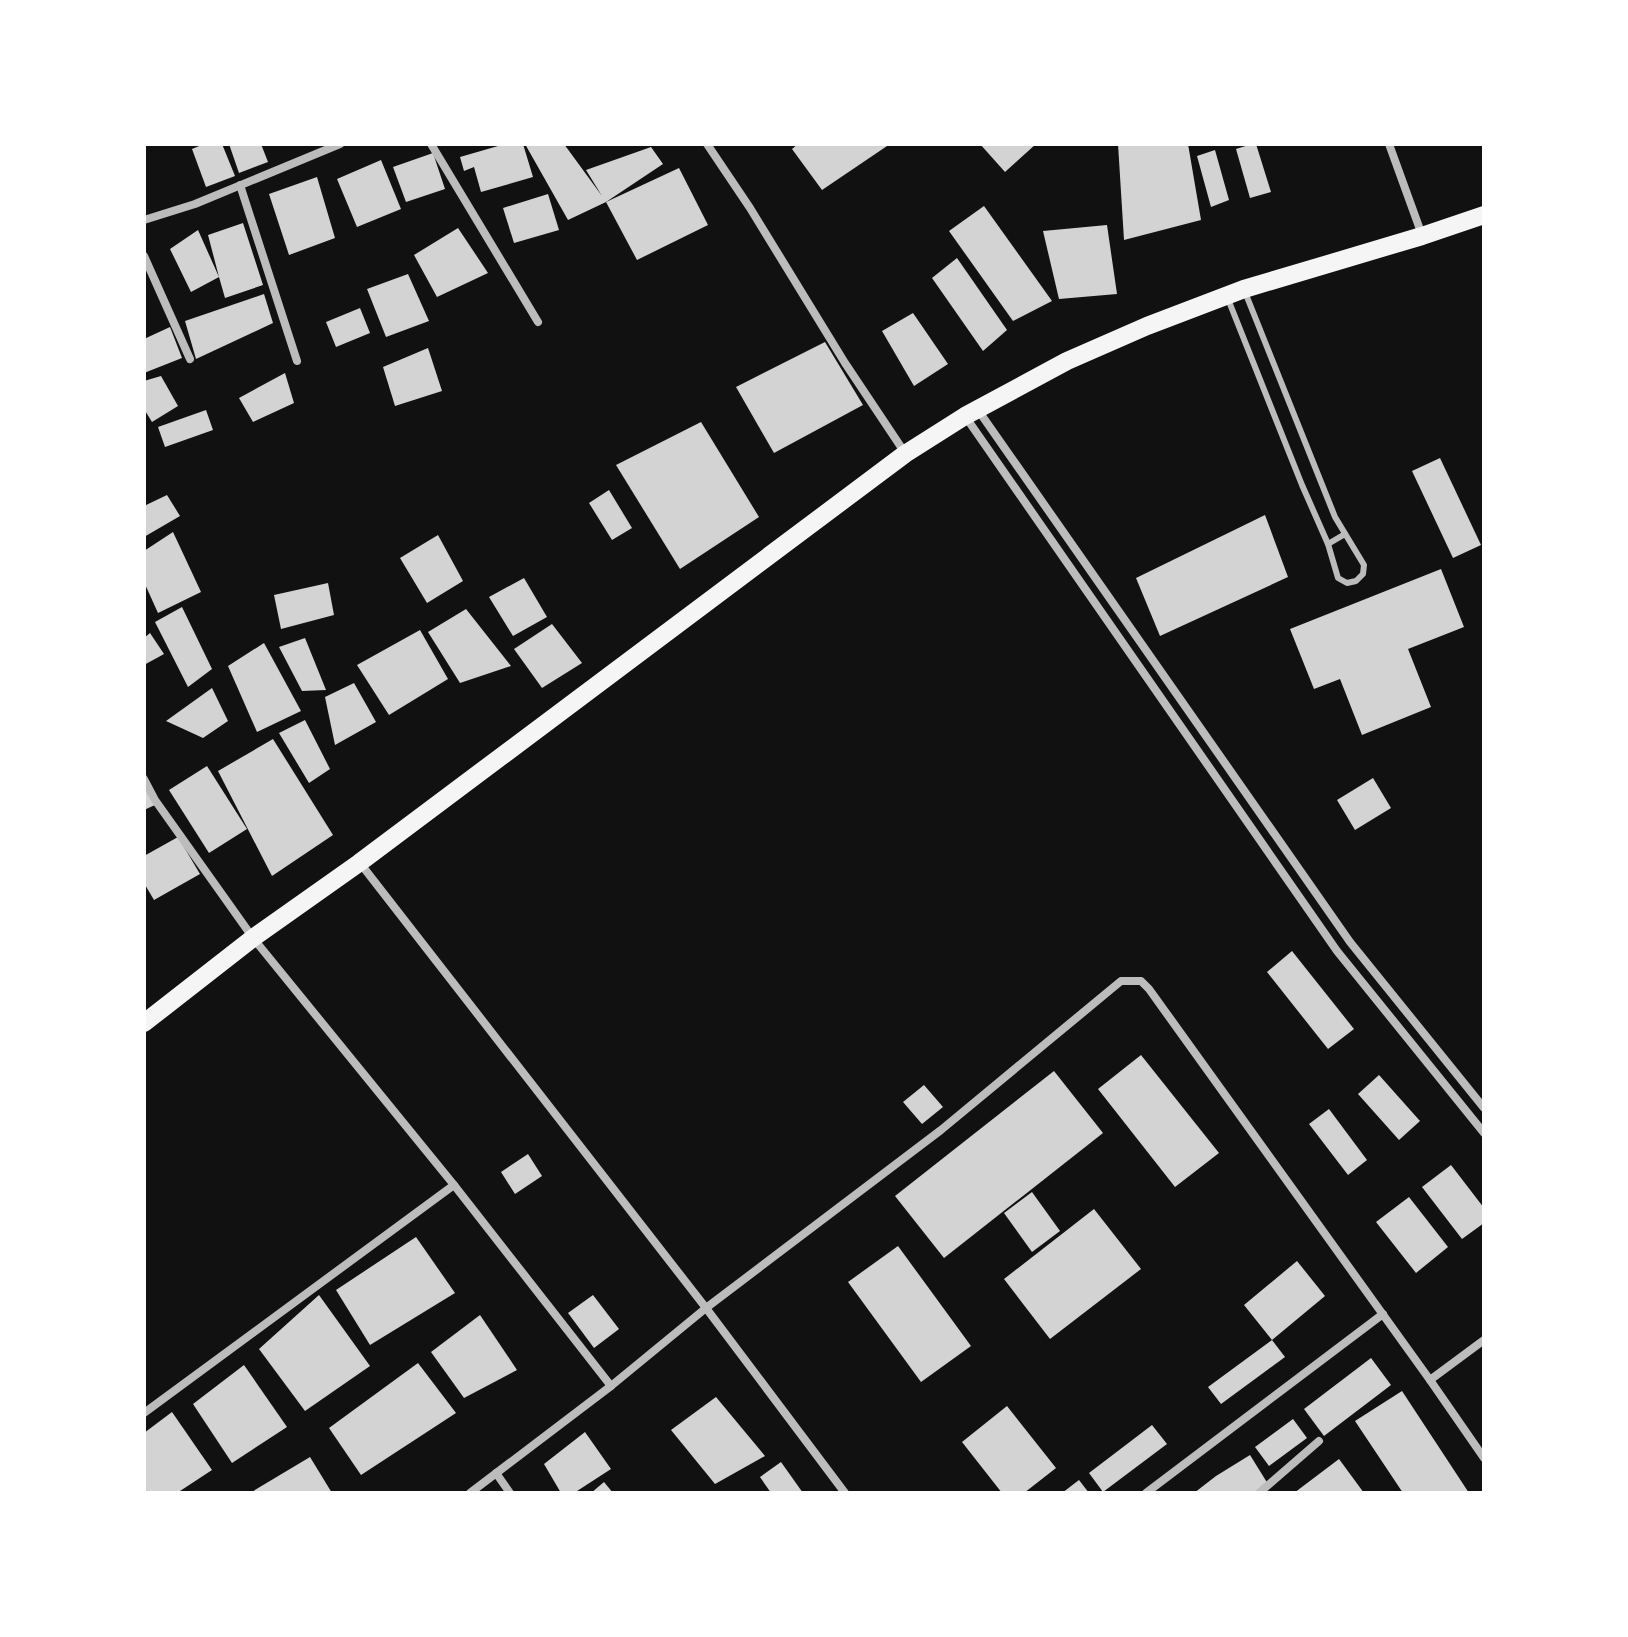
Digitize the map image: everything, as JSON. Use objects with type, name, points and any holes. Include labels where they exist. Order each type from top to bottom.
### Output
[{"type":"highway","points":[[144,1023],[253,938],[359,863],[905,454],[971,413],[1067,361],[1235,292],[1484,215]]},
{"type":"street","points":[[144,220],[195,204],[340,144]]},
{"type":"street","points":[[431,144],[538,322]]},
{"type":"street","points":[[707,144],[905,454]]},
{"type":"street","points":[[1389,144],[1422,236]]},
{"type":"street","points":[[240,185],[297,361]]},
{"type":"street","points":[[144,256],[190,359]]},
{"type":"street","points":[[971,413],[1350,942],[1484,1108]]},
{"type":"street","points":[[971,413],[1337,951],[1484,1133]]},
{"type":"street","points":[[144,779],[155,800],[253,938],[454,1185],[611,1386]]},
{"type":"street","points":[[359,863],[706,1308],[845,1493]]},
{"type":"street","points":[[470,1493],[611,1386],[706,1308],[941,1130],[1106,992],[1121,981],[1131,980],[1141,981],[1149,989],[1484,1458]]},
{"type":"street","points":[[144,1413],[454,1185]]},
{"type":"street","points":[[1146,1493],[1383,1314]]},
{"type":"street","points":[[1430,1380],[1484,1340]]},
{"type":"street","points":[[1259,1493],[1319,1441]]},
{"type":"street","points":[[496,1473],[510,1493]]},
{"type":"lane","points":[[1235,292],[1335,517],[1364,565],[1363,574],[1356,581],[1347,583],[1338,578],[1235,292]]},
{"type":"lane","points":[[1328,544],[1345,534]]},
{"type":"building","points":[[204,144],[222,144],[235,176],[206,187],[192,149]]},
{"type":"building","points":[[229,144],[261,144],[268,162],[239,173]]},
{"type":"building","points":[[505,144],[523,144],[533,177],[481,192],[474,167],[464,171],[460,157]]},
{"type":"building","points":[[525,144],[564,144],[602,196],[586,170],[651,147],[663,164],[606,202],[568,220]]},
{"type":"building","points":[[798,144],[890,144],[822,190],[792,149]]},
{"type":"building","points":[[980,144],[1036,144],[1005,172]]},
{"type":"building","points":[[1118,144],[1188,144],[1201,220],[1124,240]]},
{"type":"building","points":[[1256,144],[1271,192],[1250,198],[1236,149]]},
{"type":"building","points":[[1215,150],[1229,200],[1211,207],[1197,156]]},
{"type":"building","points":[[433,153],[445,189],[406,202],[393,167]]},
{"type":"building","points":[[381,160],[401,209],[357,227],[337,179]]},
{"type":"building","points":[[679,168],[708,225],[637,260],[606,202]]},
{"type":"building","points":[[317,177],[335,238],[289,255],[269,194]]},
{"type":"building","points":[[548,194],[559,230],[514,243],[503,208]]},
{"type":"building","points":[[984,206],[1052,301],[1013,321],[949,231]]},
{"type":"building","points":[[243,223],[263,285],[225,298],[208,235]]},
{"type":"building","points":[[1107,225],[1117,294],[1059,299],[1043,231]]},
{"type":"building","points":[[458,228],[488,273],[437,297],[414,255]]},
{"type":"building","points":[[198,230],[219,277],[191,292],[170,249]]},
{"type":"building","points":[[957,258],[1007,330],[983,351],[932,278]]},
{"type":"building","points":[[408,274],[429,321],[386,337],[367,289]]},
{"type":"building","points":[[264,294],[273,323],[196,359],[185,321]]},
{"type":"building","points":[[360,308],[370,333],[336,347],[326,322]]},
{"type":"building","points":[[913,313],[948,364],[914,386],[882,331]]},
{"type":"building","points":[[170,327],[182,358],[144,373],[144,339]]},
{"type":"building","points":[[825,342],[863,405],[774,453],[736,387]]},
{"type":"building","points":[[428,348],[442,391],[395,406],[383,367]]},
{"type":"building","points":[[285,373],[294,403],[253,422],[239,398]]},
{"type":"building","points":[[161,376],[178,406],[152,422],[144,409],[144,381]]},
{"type":"building","points":[[206,410],[213,430],[165,447],[158,427]]},
{"type":"building","points":[[701,422],[759,517],[680,569],[616,465]]},
{"type":"building","points":[[1440,458],[1481,545],[1453,558],[1412,471]]},
{"type":"building","points":[[609,490],[632,528],[612,540],[589,503]]},
{"type":"building","points":[[167,495],[180,516],[144,537],[144,506]]},
{"type":"building","points":[[1265,515],[1288,577],[1160,636],[1136,578]]},
{"type":"building","points":[[173,532],[201,592],[158,613],[144,582],[144,551]]},
{"type":"building","points":[[438,535],[463,581],[427,603],[400,558]]},
{"type":"building","points":[[1441,569],[1464,627],[1408,649],[1431,707],[1362,735],[1340,679],[1314,689],[1290,629]]},
{"type":"building","points":[[524,578],[547,617],[513,636],[489,597]]},
{"type":"building","points":[[328,583],[334,615],[281,629],[274,595]]},
{"type":"building","points":[[182,607],[212,669],[188,687],[155,622]]},
{"type":"building","points":[[466,609],[511,666],[460,683],[428,632]]},
{"type":"building","points":[[552,624],[582,663],[542,688],[514,649]]},
{"type":"building","points":[[420,630],[448,679],[389,715],[357,665]]},
{"type":"building","points":[[150,633],[164,654],[144,665],[144,638]]},
{"type":"building","points":[[305,638],[326,690],[302,691],[279,647]]},
{"type":"building","points":[[264,643],[301,711],[257,732],[228,666]]},
{"type":"building","points":[[354,683],[376,722],[335,745],[325,697]]},
{"type":"building","points":[[212,688],[228,721],[203,738],[166,721]]},
{"type":"building","points":[[305,720],[330,769],[309,783],[279,733]]},
{"type":"building","points":[[273,739],[333,835],[272,876],[218,771]]},
{"type":"building","points":[[207,766],[247,829],[209,853],[169,790]]},
{"type":"building","points":[[1373,778],[1391,808],[1355,830],[1337,800]]},
{"type":"building","points":[[144,784],[155,805],[144,810]]},
{"type":"building","points":[[178,837],[200,874],[154,900],[144,883],[144,856]]},
{"type":"building","points":[[1292,951],[1354,1029],[1328,1049],[1267,972]]},
{"type":"building","points":[[1141,1055],[1219,1153],[1175,1187],[1098,1089]]},
{"type":"building","points":[[1054,1071],[1103,1133],[944,1258],[895,1196]]},
{"type":"building","points":[[1379,1075],[1420,1121],[1399,1140],[1358,1094]]},
{"type":"building","points":[[924,1085],[943,1107],[922,1124],[903,1102]]},
{"type":"building","points":[[1329,1109],[1367,1160],[1348,1175],[1309,1124]]},
{"type":"building","points":[[528,1154],[542,1176],[515,1194],[501,1172]]},
{"type":"building","points":[[1451,1165],[1484,1208],[1484,1223],[1462,1239],[1422,1187]]},
{"type":"building","points":[[1032,1192],[1060,1231],[1032,1252],[1004,1213]]},
{"type":"building","points":[[1409,1197],[1448,1247],[1416,1273],[1376,1222]]},
{"type":"building","points":[[1094,1209],[1141,1269],[1050,1339],[1004,1279]]},
{"type":"building","points":[[416,1237],[455,1293],[370,1345],[336,1290]]},
{"type":"building","points":[[898,1246],[971,1346],[921,1382],[848,1282]]},
{"type":"building","points":[[1297,1261],[1325,1296],[1272,1340],[1244,1305]]},
{"type":"building","points":[[319,1295],[370,1366],[305,1411],[259,1349]]},
{"type":"building","points":[[593,1295],[619,1329],[594,1348],[568,1313]]},
{"type":"building","points":[[480,1315],[517,1370],[464,1398],[431,1352]]},
{"type":"building","points":[[1272,1340],[1285,1357],[1221,1404],[1208,1387]]},
{"type":"building","points":[[1371,1358],[1391,1385],[1324,1436],[1304,1409]]},
{"type":"building","points":[[418,1363],[456,1413],[361,1475],[329,1428]]},
{"type":"building","points":[[244,1365],[287,1427],[232,1463],[193,1404]]},
{"type":"building","points":[[1402,1391],[1469,1493],[1403,1493],[1355,1421]]},
{"type":"building","points":[[716,1397],[765,1456],[715,1484],[671,1430]]},
{"type":"building","points":[[1007,1406],[1056,1468],[1024,1493],[1002,1493],[962,1442]]},
{"type":"building","points":[[172,1412],[212,1470],[177,1493],[144,1493],[144,1433]]},
{"type":"building","points":[[1293,1419],[1307,1438],[1269,1466],[1255,1447]]},
{"type":"building","points":[[1152,1425],[1167,1444],[1103,1492],[1089,1473]]},
{"type":"building","points":[[585,1432],[611,1469],[574,1493],[561,1493],[544,1464]]},
{"type":"building","points":[[1250,1455],[1268,1484],[1253,1493],[1194,1493],[1216,1476]]},
{"type":"building","points":[[310,1457],[332,1493],[250,1493]]},
{"type":"building","points":[[1339,1459],[1364,1493],[1294,1493]]},
{"type":"building","points":[[781,1462],[803,1493],[771,1493],[760,1477]]},
{"type":"building","points":[[1079,1480],[1089,1493],[1062,1493]]},
{"type":"building","points":[[604,1482],[613,1493],[591,1493]]}]
